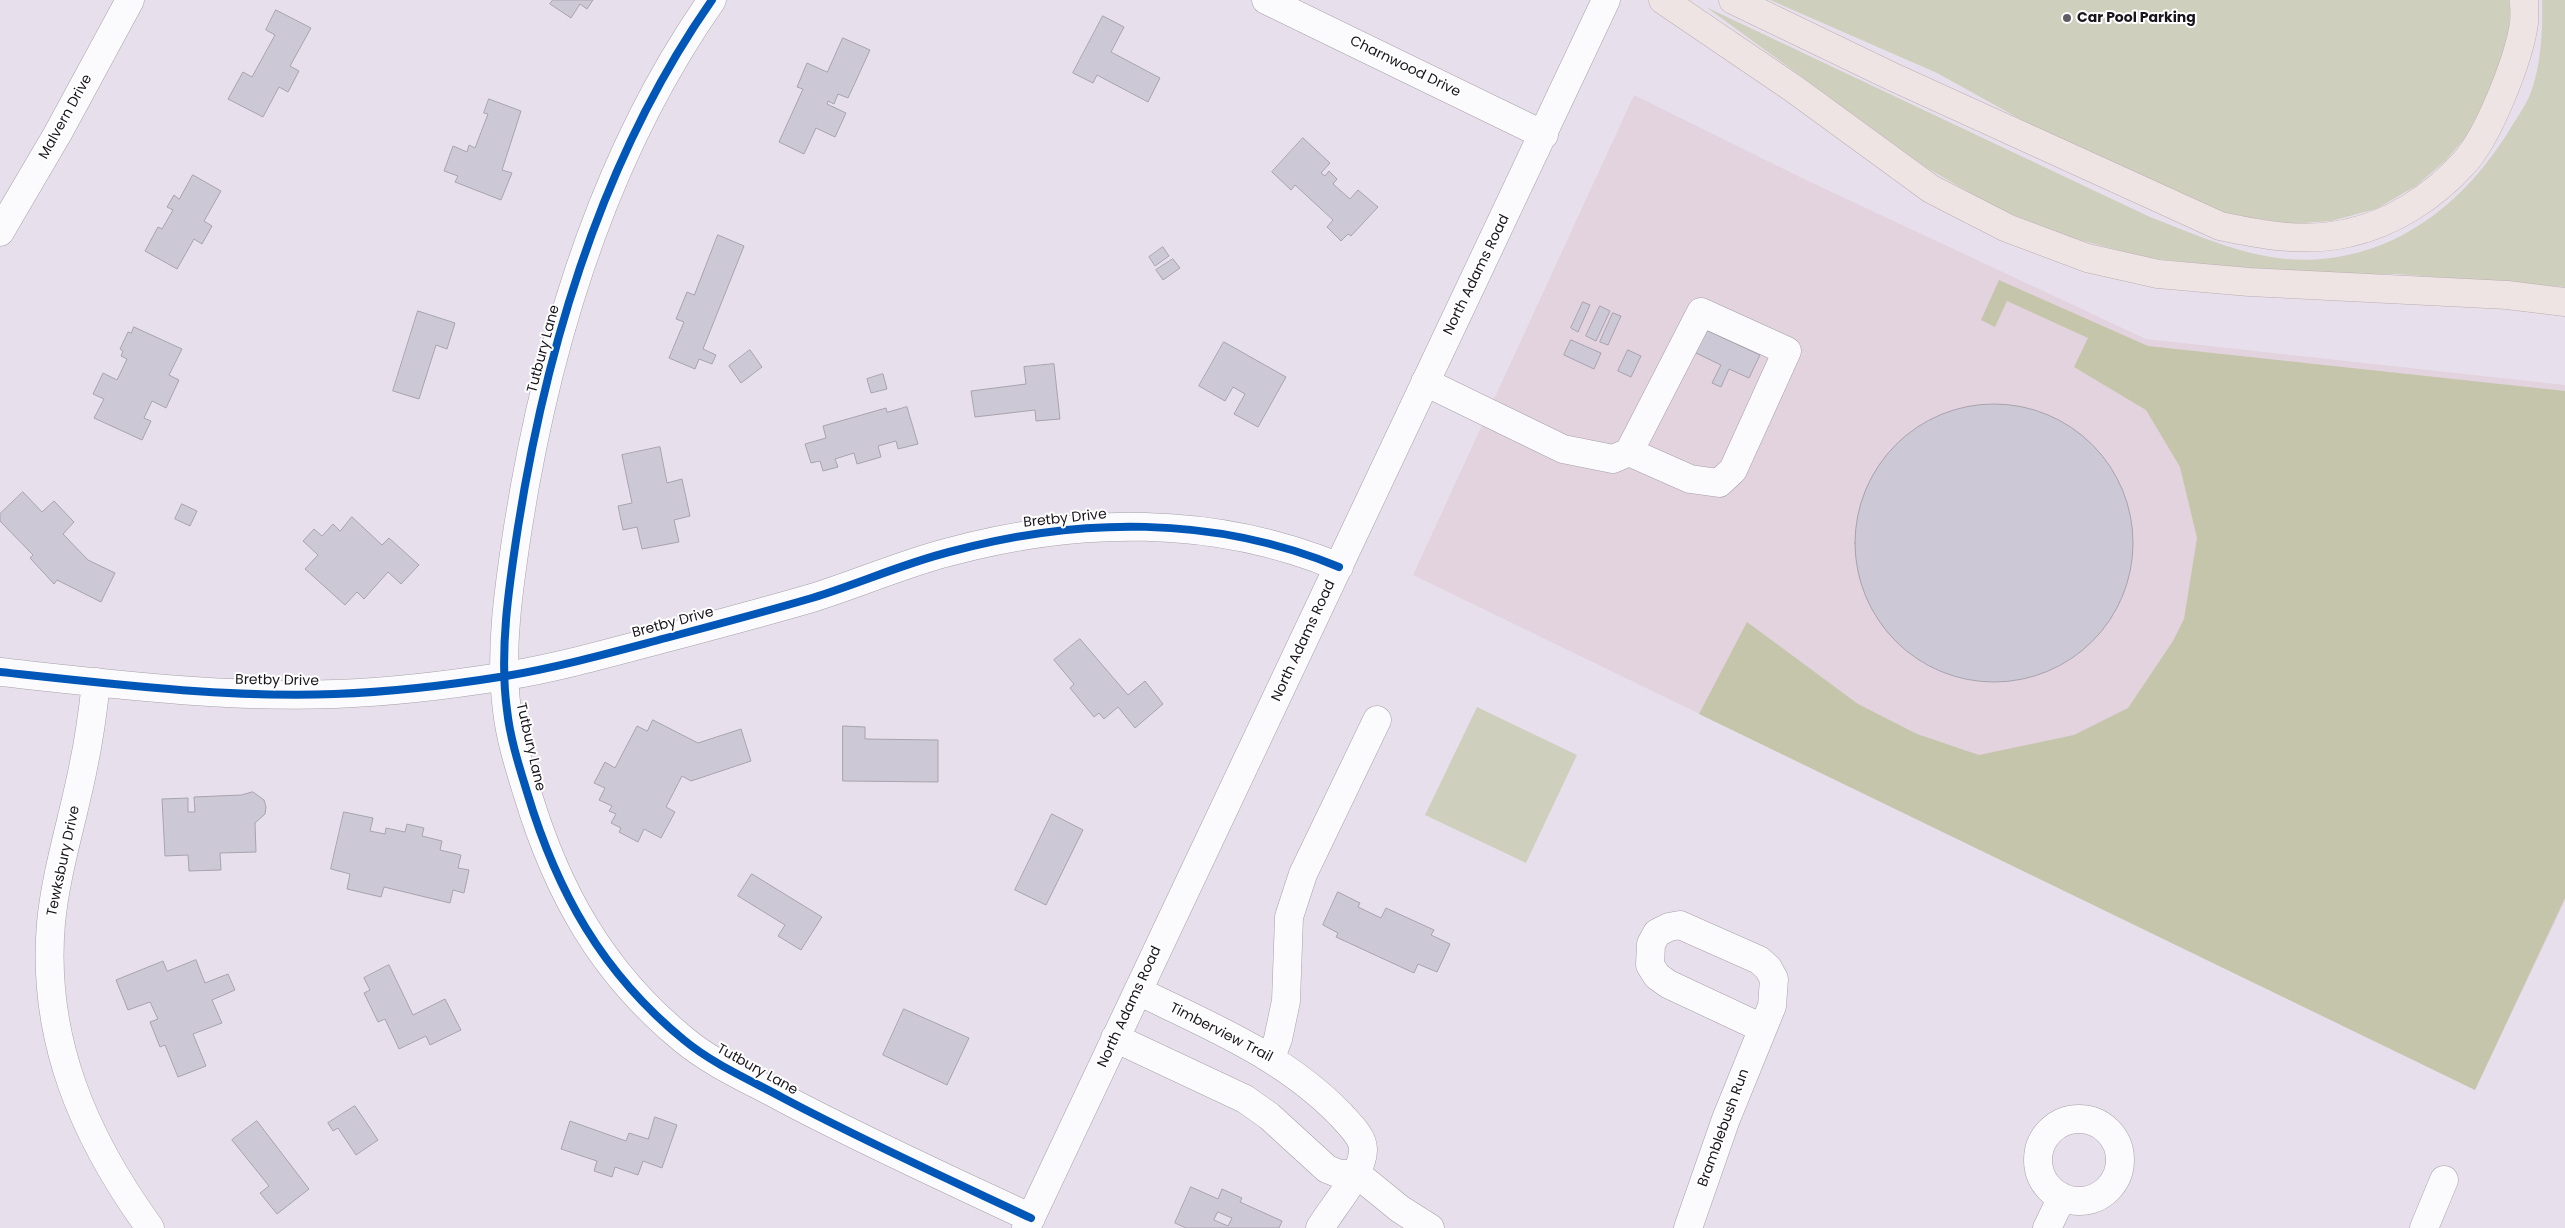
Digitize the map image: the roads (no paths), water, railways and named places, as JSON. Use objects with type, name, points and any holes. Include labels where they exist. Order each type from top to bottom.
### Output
[{"type":"highway","points":[[1662,0],[1794,89],[1931,189],[2007,228],[2087,258],[2167,275],[2249,282],[2507,295],[2565,302]]},
{"type":"highway","points":[[1733,0],[1892,77],[2220,226],[2265,235],[2308,238],[2348,233],[2391,218],[2428,197],[2464,163],[2491,119],[2509,76],[2524,23],[2524,0]]},
{"type":"street","name":"Malvern Drive","points":[[0,232],[58,132],[130,0]]},
{"type":"street","name":"Tutbury Lane","points":[[712,0],[672,62],[641,120],[618,172],[568,306],[526,475],[513,562],[505,676],[507,712],[521,770],[545,847],[560,884],[588,933],[634,992],[684,1040],[723,1066],[805,1110],[1029,1223]]},
{"type":"street","name":"Charnwood Drive","points":[[1266,0],[1544,135]]},
{"type":"street","name":"North Adams Road","points":[[1029,1223],[1425,382],[1544,135],[1606,0]]},
{"type":"street","points":[[1425,382],[1563,449],[1612,459],[1630,452],[1701,312],[1787,351],[1733,470],[1719,483],[1690,479],[1630,452]]},
{"type":"street","name":"Bretby Drive","points":[[0,672],[96,682],[238,693],[307,695],[377,692],[505,676],[546,668],[814,597],[946,553],[1036,533],[1128,525],[1212,532],[1262,541],[1303,552],[1339,567]]},
{"type":"street","name":"Tewksbury Drive","points":[[96,682],[83,768],[57,886],[51,923],[50,987],[55,1030],[64,1065],[80,1110],[119,1180],[150,1228]]},
{"type":"street","points":[[1271,1057],[1278,1039],[1286,1001],[1290,917],[1296,895],[1303,874],[1377,720]]},
{"type":"street","name":"Bramblebush Run","points":[[1688,1228],[1726,1119],[1772,1006],[1774,979],[1768,968],[1759,960],[1680,926],[1669,927],[1657,933],[1650,944],[1648,955],[1650,965],[1658,976],[1668,984],[1762,1028]]},
{"type":"street","name":"Timberview Trail","points":[[1138,991],[1271,1057],[1309,1086],[1356,1132],[1364,1149],[1357,1174],[1320,1228]]},
{"type":"street","points":[[1115,1038],[1244,1099],[1269,1116],[1327,1169],[1340,1174],[1357,1174],[1400,1209],[1430,1228]]},
{"type":"street","points":[[2424,1228],[2444,1180]]},
{"type":"street","points":[[2047,1228],[2062,1198]]},
{"type":"place","name":"Car Pool Parking","points":[[2067,18]]}]
